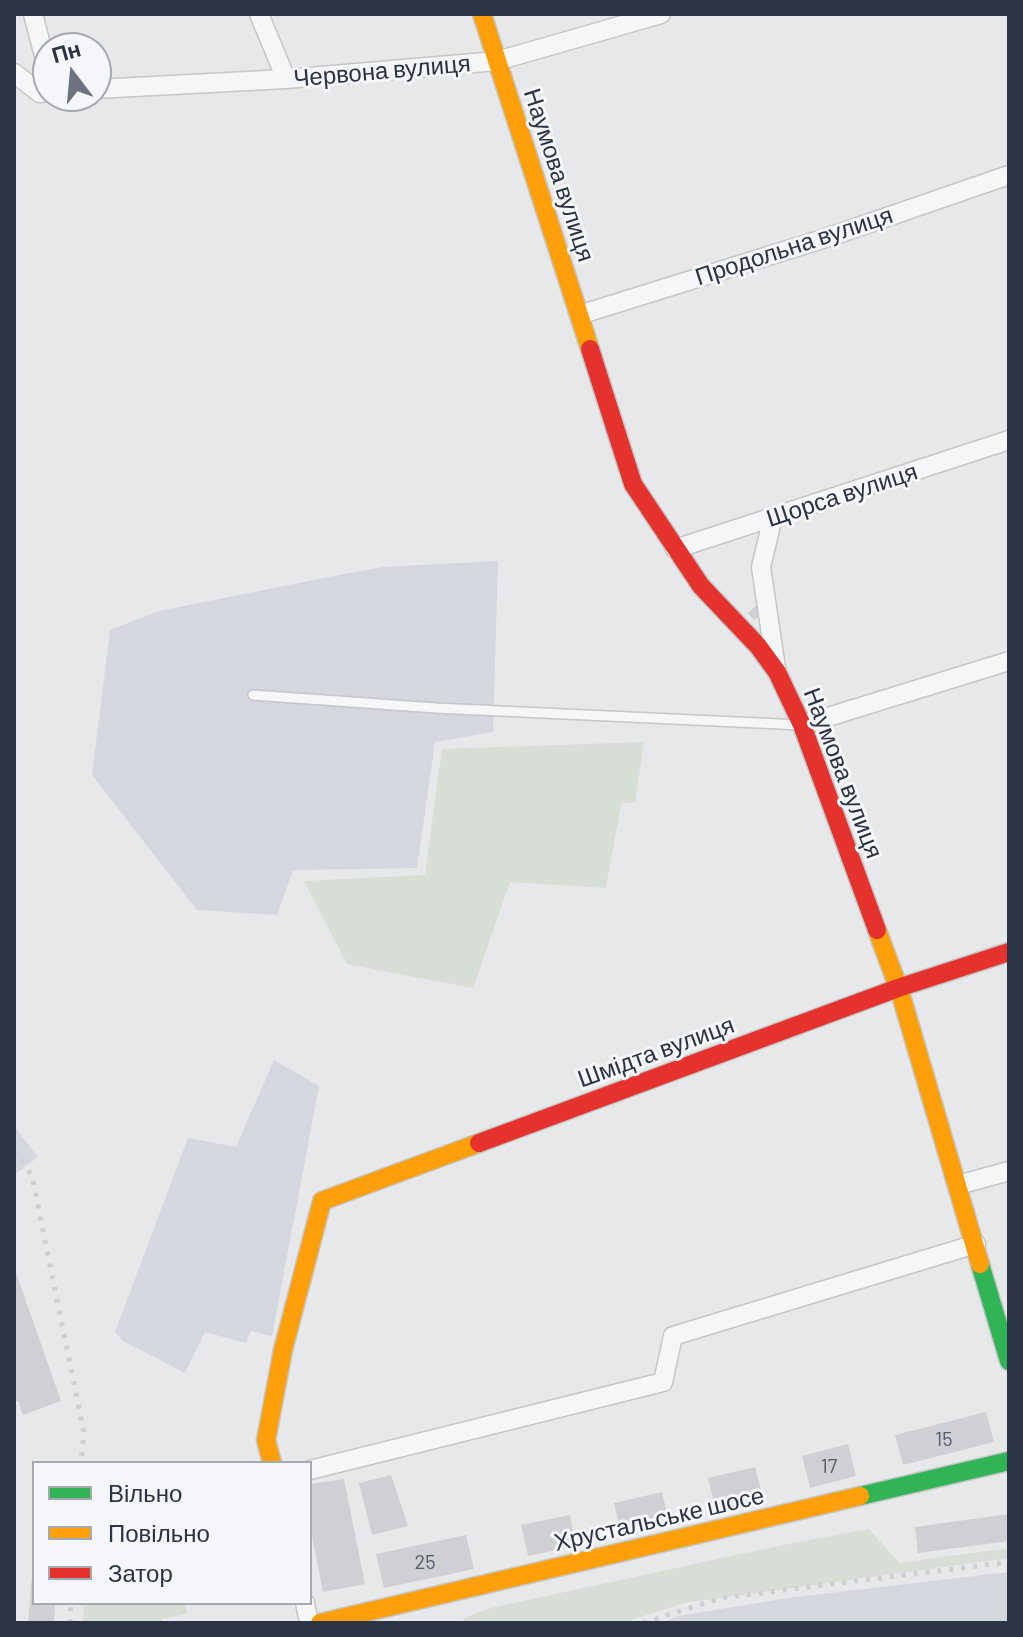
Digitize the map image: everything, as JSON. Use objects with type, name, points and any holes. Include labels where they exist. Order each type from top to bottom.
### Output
[{"type":"street","points":[[259,14],[286,79]]},
{"type":"street","name":"Наумова вулиця","points":[[482,14],[633,484],[701,586],[758,646],[777,672],[802,725],[898,988],[1009,1361]]},
{"type":"street","name":"Червона вулиця","points":[[112,88],[286,79],[497,61],[661,14]]},
{"type":"street","points":[[14,73],[32,87]]},
{"type":"street","name":"Продольна вулиця","points":[[579,315],[829,237],[1009,175]]},
{"type":"street","name":"Щорса вулиця","points":[[675,549],[1009,440]]},
{"type":"street","points":[[773,517],[761,567],[777,672]]},
{"type":"street","points":[[802,725],[1009,661]]},
{"type":"street","name":"Шмідта вулиця","points":[[271,1461],[266,1440],[283,1350],[322,1201],[898,988],[1009,952]]},
{"type":"street","points":[[958,1185],[1009,1171]]},
{"type":"street","points":[[312,1470],[663,1382],[673,1336],[976,1244]]},
{"type":"street","name":"Хрустальське шосе","points":[[320,1623],[1009,1461]]},
{"type":"lane","points":[[253,695],[436,708],[802,725]]},
{"type":"shaded area","points":[[498,561],[493,732],[435,742],[417,868],[293,870],[277,915],[197,910],[92,775],[110,630],[159,611],[383,567]]},
{"type":"shaded area","points":[[644,742],[635,802],[621,804],[606,888],[510,882],[473,988],[347,964],[304,881],[425,875],[442,749]]},
{"type":"shaded area","points":[[274,1060],[319,1086],[272,1336],[251,1331],[246,1343],[205,1332],[185,1373],[123,1341],[115,1332],[188,1138],[236,1147]]},
{"type":"shaded area","points":[[14,1126],[38,1157],[14,1175]]},
{"type":"shaded area","points":[[869,1529],[899,1563],[1009,1548],[1009,1558],[684,1603],[622,1623],[465,1623],[463,1618],[491,1608]]},
{"type":"shaded area","points":[[1009,1572],[1009,1623],[663,1623],[678,1616],[788,1598]]},
{"type":"shaded area","points":[[84,1605],[185,1605],[187,1614],[162,1619],[162,1623],[83,1623]]},
{"type":"building","points":[[759,603],[763,613],[754,620],[748,613]]},
{"type":"building","points":[[14,1267],[61,1401],[23,1415],[18,1401],[14,1402]]},
{"type":"building","points":[[986,1412],[994,1442],[903,1465],[895,1435]]},
{"type":"building","points":[[848,1444],[856,1476],[810,1488],[802,1456]]},
{"type":"building","points":[[755,1467],[763,1498],[716,1510],[708,1478]]},
{"type":"building","points":[[391,1475],[408,1526],[372,1535],[359,1483]]},
{"type":"building","points":[[344,1479],[365,1584],[323,1592],[312,1536],[312,1484]]},
{"type":"building","points":[[662,1492],[670,1526],[622,1537],[614,1503]]},
{"type":"building","points":[[1009,1514],[1009,1541],[918,1553],[915,1527]]},
{"type":"building","points":[[570,1515],[576,1546],[528,1556],[521,1525]]},
{"type":"building","points":[[466,1535],[474,1569],[384,1588],[376,1554]]},
{"type":"building","points":[[32,1576],[32,1605],[55,1605],[54,1623],[28,1623]]},
{"type":"railway","points":[[14,1151],[32,1176],[84,1433],[81,1461]]},
{"type":"railway","points":[[643,1623],[721,1598],[1009,1562]]},
{"type":"railway","points":[[70,1623],[71,1605]]},
{"type":"traffic: fast","points":[[980,1264],[1009,1361]]},
{"type":"traffic: fast","points":[[860,1496],[1009,1461]]},
{"type":"traffic: slow","points":[[482,14],[590,349]]},
{"type":"traffic: slow","points":[[877,930],[900,992],[980,1264]]},
{"type":"traffic: slow","points":[[271,1461],[266,1440],[283,1350],[322,1201],[479,1143]]},
{"type":"traffic: slow","points":[[320,1623],[860,1496]]},
{"type":"traffic: jam","points":[[590,349],[633,484],[701,586],[758,646],[777,672],[802,725],[877,930]]},
{"type":"traffic: jam","points":[[479,1143],[898,988],[1009,952]]}]
